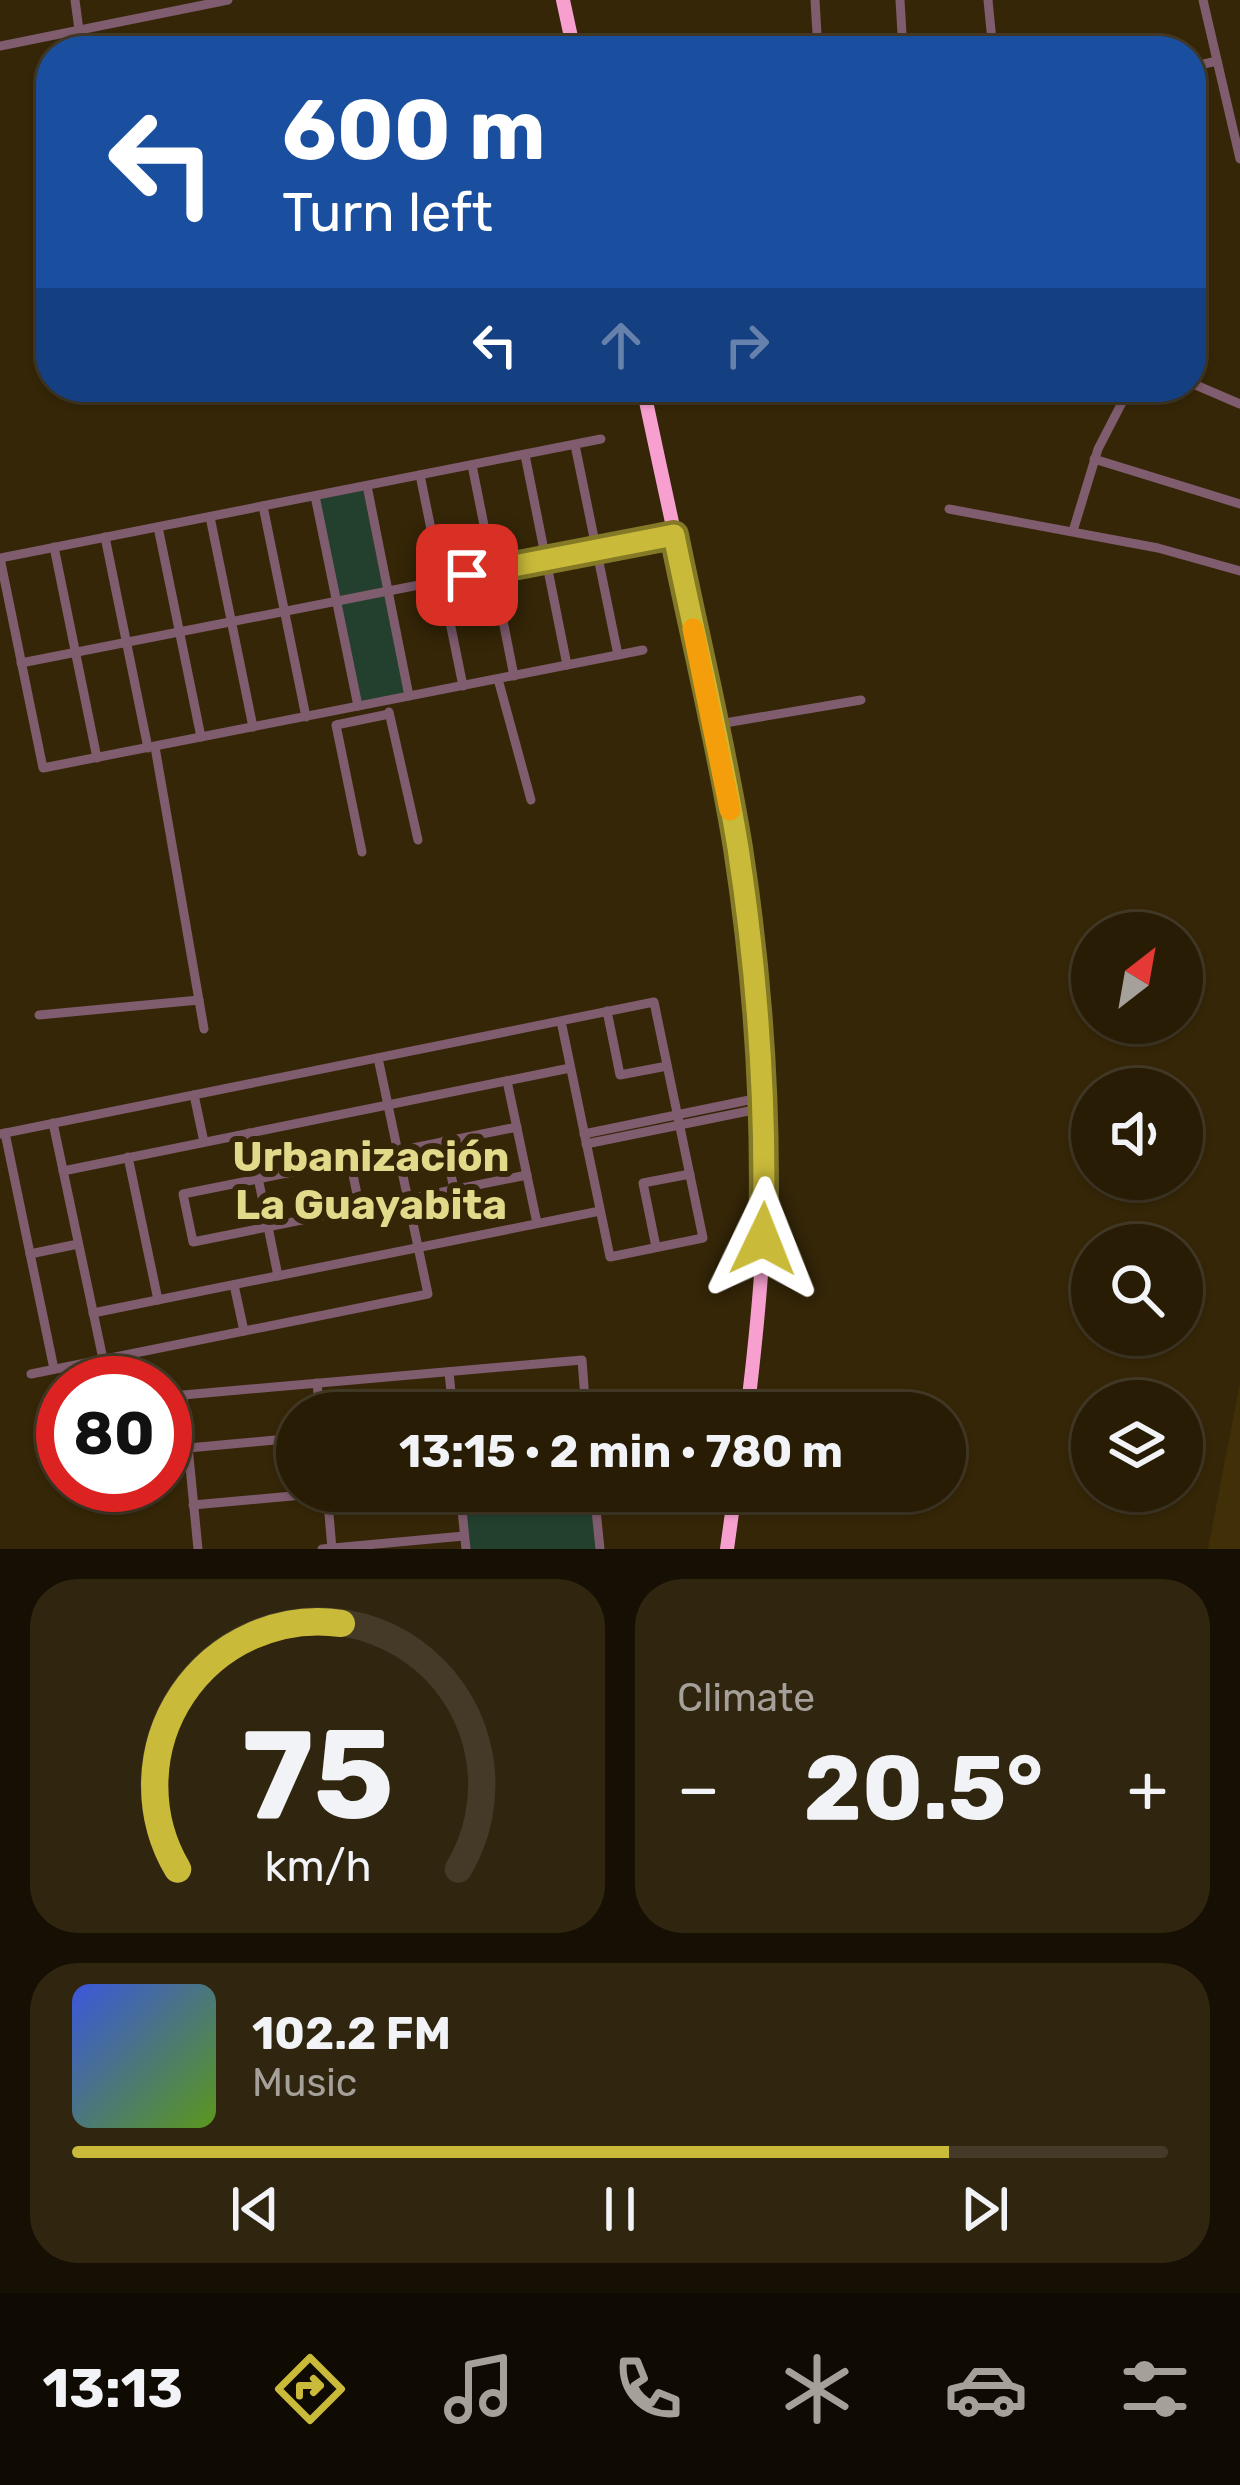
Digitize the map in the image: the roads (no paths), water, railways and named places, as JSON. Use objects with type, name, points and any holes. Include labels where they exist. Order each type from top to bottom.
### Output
[{"type":"highway","points":[[563,0],[571,36]]},
{"type":"highway","points":[[646,402],[740,862],[764,1102],[763,1239],[749,1392]]},
{"type":"highway","points":[[727,1549],[732,1512]]},
{"type":"street","points":[[74,0],[79,30]]},
{"type":"street","points":[[49,36],[228,0]]},
{"type":"street","points":[[815,0],[817,36]]},
{"type":"street","points":[[900,0],[902,36]]},
{"type":"street","points":[[988,0],[992,36]]},
{"type":"street","points":[[1203,0],[1240,159]]},
{"type":"street","points":[[0,46],[36,39]]},
{"type":"street","points":[[1206,64],[1217,61]]},
{"type":"street","points":[[1206,389],[1240,404]]},
{"type":"street","points":[[1073,531],[1094,459],[1122,402]]},
{"type":"street","points":[[601,440],[0,558],[43,768],[643,650]]},
{"type":"street","points":[[575,445],[618,655]]},
{"type":"street","points":[[524,454],[567,665]]},
{"type":"street","points":[[1094,459],[1240,503]]},
{"type":"street","points":[[472,465],[514,676]]},
{"type":"street","points":[[420,475],[463,686]]},
{"type":"street","points":[[367,486],[410,696]]},
{"type":"street","points":[[315,496],[358,706]]},
{"type":"street","points":[[263,506],[306,717]]},
{"type":"street","points":[[949,509],[1173,551],[1240,571]]},
{"type":"street","points":[[210,517],[253,727]]},
{"type":"street","points":[[158,527],[200,737]]},
{"type":"street","points":[[22,663],[674,535]]},
{"type":"street","points":[[105,537],[152,747],[204,1029]]},
{"type":"street","points":[[54,547],[97,758]]},
{"type":"street","points":[[498,679],[530,800]]},
{"type":"street","points":[[713,725],[861,700]]},
{"type":"street","points":[[387,701],[418,840]]},
{"type":"street","points":[[362,852],[336,724],[389,714]]},
{"type":"street","points":[[39,1015],[199,1000]]},
{"type":"street","points":[[51,1356],[3,1134],[654,1002],[703,1238],[610,1257],[561,1021]]},
{"type":"street","points":[[607,1011],[620,1075],[667,1066]]},
{"type":"street","points":[[118,1356],[428,1294],[379,1058]]},
{"type":"street","points":[[63,1171],[571,1068]]},
{"type":"street","points":[[507,1081],[537,1223]]},
{"type":"street","points":[[194,1095],[204,1142]]},
{"type":"street","points":[[585,1139],[764,1102]]},
{"type":"street","points":[[53,1123],[102,1356]]},
{"type":"street","points":[[517,1126],[183,1194],[193,1242],[527,1175]]},
{"type":"street","points":[[249,1133],[278,1276]]},
{"type":"street","points":[[444,1141],[454,1190]]},
{"type":"street","points":[[128,1157],[158,1300]]},
{"type":"street","points":[[350,1160],[360,1209]]},
{"type":"street","points":[[656,1247],[643,1183],[690,1174]]},
{"type":"street","points":[[93,1313],[600,1210]]},
{"type":"street","points":[[30,1253],[78,1244]]},
{"type":"street","points":[[234,1285],[244,1331]]},
{"type":"street","points":[[192,1394],[582,1360],[584,1392]]},
{"type":"street","points":[[449,1372],[451,1392]]},
{"type":"street","points":[[31,1374],[36,1373]]},
{"type":"street","points":[[317,1384],[318,1392]]},
{"type":"street","points":[[192,1448],[276,1440]]},
{"type":"street","points":[[192,1485],[198,1549]]},
{"type":"street","points":[[194,1504],[276,1497]]},
{"type":"street","points":[[329,1512],[332,1548]]},
{"type":"street","points":[[322,1549],[465,1543],[462,1512]]},
{"type":"street","points":[[596,1512],[600,1549]]},
{"type":"district","name":"Urbanización La Guayabita","points":[[371,1180]]}]
